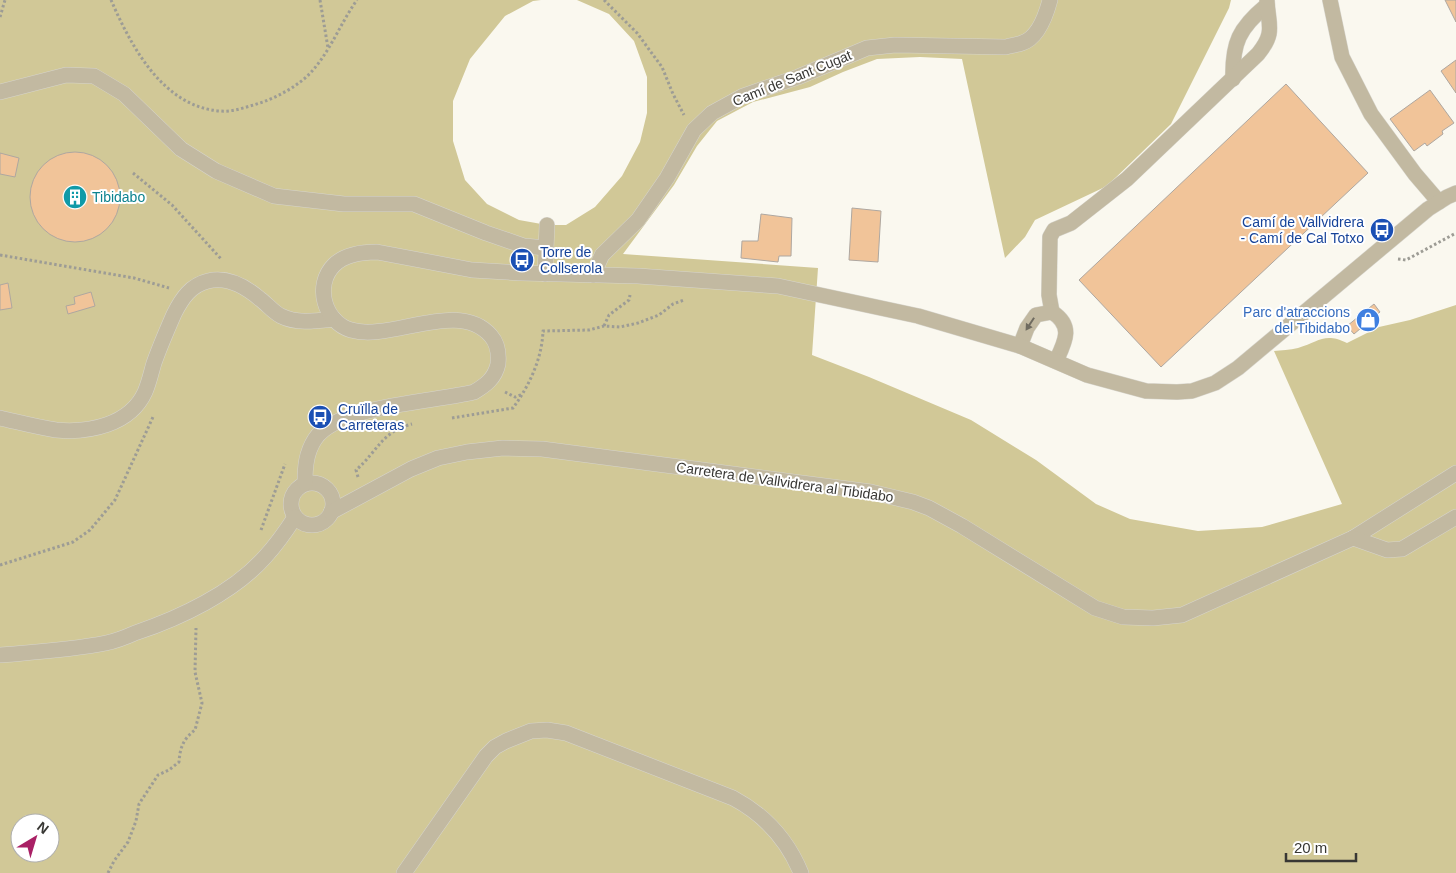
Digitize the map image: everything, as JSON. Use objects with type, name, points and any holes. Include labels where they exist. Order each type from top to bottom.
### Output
[{"type":"street","name":"Camí de Sant Cugat","points":[[594,275],[602,255],[638,220],[667,178],[694,130],[712,113],[743,96],[798,77],[868,48],[895,45],[1006,46],[1024,43],[1034,35],[1050,0]]},
{"type":"street","points":[[1330,0],[1342,57],[1371,114],[1415,174],[1439,202]]},
{"type":"street","points":[[1233,79],[1232,56],[1239,36],[1251,18],[1267,3]]},
{"type":"street","points":[[1056,362],[1065,341],[1066,326],[1052,312],[1049,295],[1050,236],[1054,230],[1071,222],[1127,179],[1233,79],[1267,43],[1270,33],[1267,3]]},
{"type":"street","points":[[0,92],[66,75],[94,76],[124,94],[181,149],[216,171],[274,196],[344,204],[414,204],[524,246],[546,248]]},
{"type":"street","points":[[305,483],[309,451],[316,439],[327,427],[355,415],[373,410],[474,392],[486,385],[493,377],[497,368],[499,358],[493,339],[480,326],[471,322],[451,321],[372,332],[351,330],[342,326],[334,319],[324,302],[324,282],[333,265],[341,259],[364,252],[376,252],[472,270],[638,276],[778,286],[918,316],[1020,346],[1087,375],[1146,391],[1177,392],[1215,383],[1238,368],[1439,202],[1456,193]]},
{"type":"street","points":[[545,274],[547,225]]},
{"type":"street","points":[[0,418],[56,430],[72,430],[113,423],[123,418],[139,403],[166,330],[186,293],[208,281],[226,281],[243,286],[279,315],[288,318],[302,321],[334,319]]},
{"type":"street","points":[[1020,346],[1026,328],[1036,315],[1052,312]]},
{"type":"street","name":"Carretera de Vallvidrera al Tibidabo","points":[[332,512],[411,469],[438,458],[467,452],[503,448],[542,449],[871,492],[913,502],[929,508],[962,526],[1094,608],[1123,617],[1153,618],[1182,615],[1353,538],[1456,474]]},
{"type":"street","points":[[305,483],[318,483],[325,487],[332,498],[332,512],[328,518],[314,525],[307,525],[295,517],[292,512],[291,498],[298,486],[305,483]]},
{"type":"street","points":[[1353,538],[1387,550],[1402,549],[1456,516]]},
{"type":"street","points":[[0,655],[53,651],[108,643],[160,625],[182,615],[218,594],[251,570],[265,557],[295,517]]},
{"type":"street","points":[[404,873],[486,756],[495,747],[517,736],[531,731],[546,730],[566,734],[733,798],[746,805],[770,824],[784,840],[795,858],[801,873]]},
{"type":"path","points":[[0,17],[5,0]]},
{"type":"path","points":[[111,0],[123,27],[140,56],[174,94],[192,105],[220,112],[267,101],[288,90],[304,78],[328,48],[357,0]]},
{"type":"path","points":[[320,0],[328,48]]},
{"type":"path","points":[[604,0],[637,33],[662,66],[673,94],[694,130]]},
{"type":"path","points":[[133,174],[172,205],[206,241],[243,286]]},
{"type":"path","points":[[1372,256],[1406,260],[1456,233]]},
{"type":"path","points":[[0,256],[134,278],[186,293]]},
{"type":"path","points":[[604,326],[609,315],[628,300],[638,276]]},
{"type":"path","points":[[450,418],[513,408],[523,394],[536,367],[542,346],[543,331],[589,330],[604,326],[620,327],[638,323],[659,315],[673,304],[691,297]]},
{"type":"path","points":[[0,565],[74,542],[90,530],[115,500],[146,429],[157,411]]},
{"type":"path","points":[[362,494],[356,470],[367,461],[378,443],[397,428],[415,423]]},
{"type":"path","points":[[108,873],[128,842],[136,821],[139,804],[158,774],[169,770],[179,762],[182,744],[187,736],[195,730],[202,703],[195,672],[197,624]]},
{"type":"shaded area","points":[[0,0],[541,0],[533,1],[505,16],[470,59],[453,101],[453,141],[465,180],[487,204],[519,220],[547,225],[566,225],[595,207],[622,176],[640,142],[647,113],[647,77],[634,41],[609,14],[577,0],[1231,0],[1229,8],[1171,124],[1107,186],[1035,220],[1025,237],[1005,258],[962,59],[920,57],[877,59],[810,87],[753,102],[717,121],[697,146],[674,185],[623,254],[818,268],[812,355],[971,420],[1036,460],[1096,504],[1130,519],[1198,531],[1262,527],[1342,504],[1274,351],[1298,348],[1327,338],[1347,343],[1379,327],[1410,320],[1456,305],[1456,873],[0,873]]},
{"type":"building","points":[[1445,0],[1456,0],[1456,22]]},
{"type":"building","points":[[1456,60],[1456,93],[1441,71]]},
{"type":"building","points":[[1286,84],[1368,173],[1161,367],[1079,280]]},
{"type":"building","points":[[1430,90],[1454,123],[1442,131],[1443,134],[1427,146],[1425,143],[1414,151],[1390,119]]},
{"type":"building","name":"Tibidabo","points":[[75,152],[84,153],[100,160],[112,172],[119,188],[119,206],[112,222],[100,234],[84,241],[75,242],[66,241],[50,234],[38,222],[31,206],[30,197],[31,188],[38,172],[50,160],[66,153]]},
{"type":"building","points":[[0,153],[19,158],[15,177],[0,174]]},
{"type":"building","points":[[852,208],[881,211],[878,262],[849,260]]},
{"type":"building","points":[[761,214],[792,218],[791,256],[779,256],[778,262],[741,258],[742,241],[758,241]]},
{"type":"building","points":[[8,283],[12,308],[0,310],[0,285]]},
{"type":"building","points":[[91,292],[95,306],[68,314],[66,306],[75,304],[74,297]]},
{"type":"building","points":[[1374,304],[1380,312],[1354,334],[1347,326]]},
{"type":"place","name":"Tibidabo","points":[[75,197]]},
{"type":"place","name":"Camí de Vallvidrera - Camí de Cal Totxo","points":[[1382,230]]},
{"type":"place","name":"Torre de Collserola","points":[[522,260]]},
{"type":"place","name":"Parc d'atraccions del Tibidabo","points":[[1368,320]]},
{"type":"place","name":"Cruïlla de Carreteras","points":[[320,417]]}]
